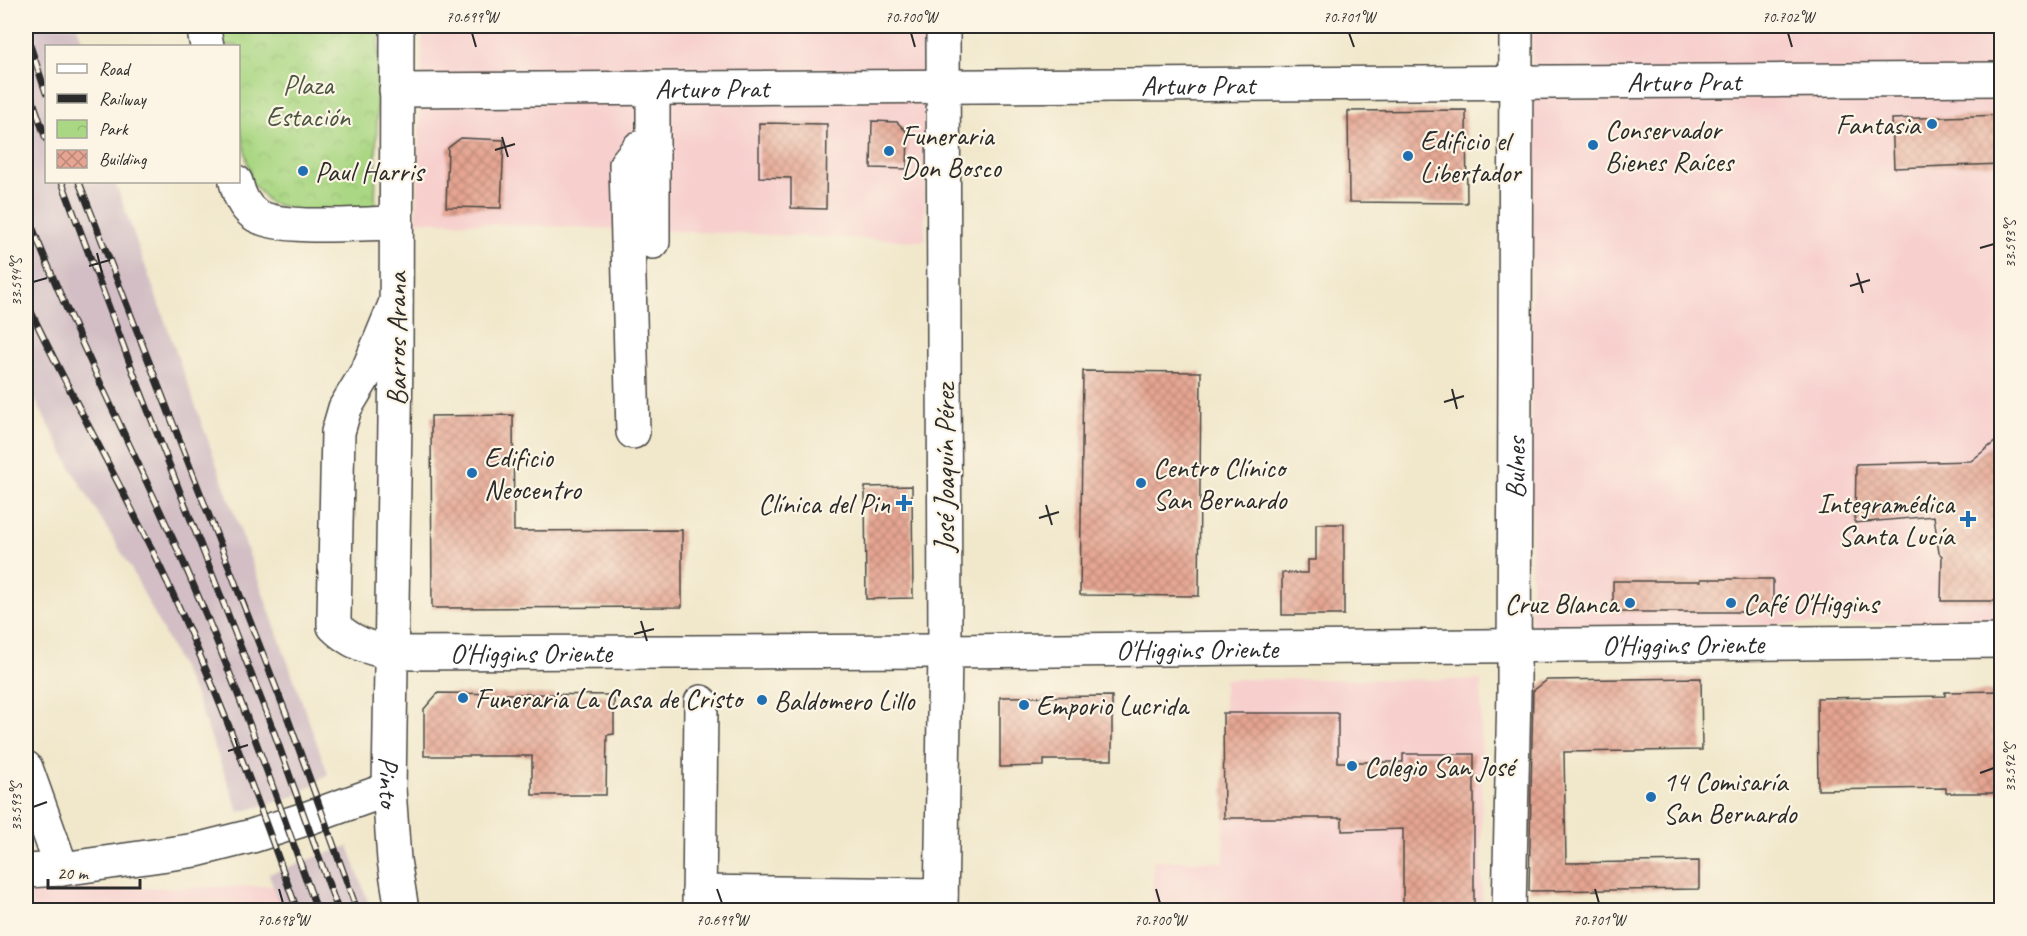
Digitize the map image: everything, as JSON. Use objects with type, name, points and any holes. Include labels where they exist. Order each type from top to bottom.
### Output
[{"type":"street","points":[[203,26],[207,45]]},
{"type":"street","name":"Barros Arana","points":[[392,653],[397,26]]},
{"type":"street","name":"José Joaquín Pérez","points":[[941,903],[945,651],[943,26]]},
{"type":"street","name":"Bulnes","points":[[1509,910],[1514,646],[1516,26]]},
{"type":"street","name":"Arturo Prat","points":[[396,90],[2001,79]]},
{"type":"street","points":[[653,88],[653,242]]},
{"type":"street","points":[[633,432],[626,164],[639,148],[653,148]]},
{"type":"street","points":[[236,183],[238,193],[245,205],[255,215],[268,221],[300,225],[396,223]]},
{"type":"street","name":"O'Higgins Oriente","points":[[396,302],[368,370],[345,408],[338,432],[334,617],[334,626],[342,634],[364,647],[392,653],[945,651],[2001,641]]},
{"type":"street","name":"Pinto","points":[[392,653],[389,789],[394,860],[402,910]]},
{"type":"street","points":[[701,702],[699,901],[941,903]]},
{"type":"street","points":[[26,768],[62,868]]},
{"type":"street","points":[[26,871],[196,850],[308,818],[389,789]]},
{"type":"shaded area","points":[[26,26],[77,26],[84,45],[45,45],[45,183],[115,183],[328,774],[297,795],[239,812],[195,695],[132,570],[75,475],[26,382]]},
{"type":"shaded area","points":[[423,26],[925,26],[925,241],[416,221]]},
{"type":"shaded area","points":[[1532,26],[2001,26],[2001,621],[1531,628]]},
{"type":"shaded area","name":"Colegio San José","points":[[1224,679],[1481,680],[1482,910],[1153,910],[1153,860],[1224,862]]},
{"type":"shaded area","points":[[348,846],[371,910],[281,910],[269,874]]},
{"type":"shaded area","points":[[273,886],[281,910],[26,910],[26,890]]},
{"type":"green space","name":"Plaza Estación","points":[[216,26],[379,26],[375,208],[302,212],[270,203],[252,183],[240,129],[240,45],[221,45]]},
{"type":"building","name":"Edificio el Libertador","points":[[1466,110],[1467,203],[1349,202],[1348,111]]},
{"type":"building","points":[[2001,115],[2001,164],[1894,168],[1892,119]]},
{"type":"building","name":"Funeraria Don Bosco","points":[[872,121],[897,122],[908,133],[907,169],[871,168]]},
{"type":"building","points":[[759,123],[827,124],[826,209],[791,208],[791,178],[759,177]]},
{"type":"building","points":[[461,138],[504,140],[501,208],[446,207],[448,148]]},
{"type":"building","name":"Centro Clínico San Bernardo","points":[[1083,371],[1201,372],[1199,596],[1080,595]]},
{"type":"building","name":"Edificio Neocentro","points":[[513,415],[514,531],[682,530],[682,607],[432,608],[431,416]]},
{"type":"building","name":"Integramédica Santa Lucía","points":[[2001,437],[2001,601],[1941,601],[1942,556],[1939,553],[1934,516],[1855,523],[1856,464],[1971,461]]},
{"type":"building","points":[[912,486],[913,598],[866,599],[865,487]]},
{"type":"building","points":[[1316,524],[1344,524],[1344,615],[1282,615],[1282,573],[1308,573],[1308,560],[1316,560]]},
{"type":"building","points":[[1701,579],[1773,579],[1773,612],[1613,612],[1613,581],[1701,581]]},
{"type":"building","points":[[1701,678],[1702,750],[1564,752],[1566,863],[1699,861],[1699,889],[1529,891],[1533,691],[1547,680]]},
{"type":"building","points":[[2001,691],[2001,793],[1946,793],[1946,788],[1818,790],[1817,698],[1945,696],[1945,692]]},
{"type":"building","points":[[438,693],[614,695],[614,734],[607,735],[606,795],[532,795],[532,756],[424,756],[424,709]]},
{"type":"building","points":[[1112,696],[1112,760],[1044,760],[1044,766],[1000,767],[1000,697]]},
{"type":"building","points":[[1223,713],[1338,713],[1338,762],[1403,762],[1403,754],[1474,754],[1474,910],[1403,910],[1403,829],[1342,831],[1342,818],[1224,818]]},
{"type":"railway","points":[[26,33],[45,90]]},
{"type":"railway","points":[[26,81],[45,136]]},
{"type":"railway","points":[[62,183],[135,377],[275,735],[338,910]]},
{"type":"railway","points":[[79,183],[287,716],[357,910]]},
{"type":"railway","points":[[26,211],[82,343],[201,602],[253,733],[317,910]]},
{"type":"railway","points":[[26,301],[140,525],[193,639],[255,793],[297,910]]},
{"type":"place","name":"Fantasia","points":[[1932,124]]},
{"type":"place","name":"Conservador Bienes Raíces","points":[[1593,145]]},
{"type":"place","name":"Funeraria Don Bosco","points":[[889,151]]},
{"type":"place","name":"Edificio el Libertador","points":[[1408,156]]},
{"type":"place","name":"Paul Harris","points":[[303,171]]},
{"type":"place","name":"Edificio Neocentro","points":[[472,473]]},
{"type":"place","name":"Centro Clínico San Bernardo","points":[[1141,483]]},
{"type":"place","name":"Clínica del Pin","points":[[904,503]]},
{"type":"place","name":"Integramédica Santa Lucía","points":[[1968,519]]},
{"type":"place","name":"Cruz Blanca","points":[[1630,603]]},
{"type":"place","name":"Café O'Higgins","points":[[1731,603]]},
{"type":"place","name":"Funeraria La Casa de Cristo","points":[[463,698]]},
{"type":"place","name":"Baldomero Lillo","points":[[762,700]]},
{"type":"place","name":"Emporio Lucrida","points":[[1024,705]]},
{"type":"place","name":"Colegio San José","points":[[1352,766]]},
{"type":"place","name":"14 Comisaría San Bernardo","points":[[1651,797]]}]
